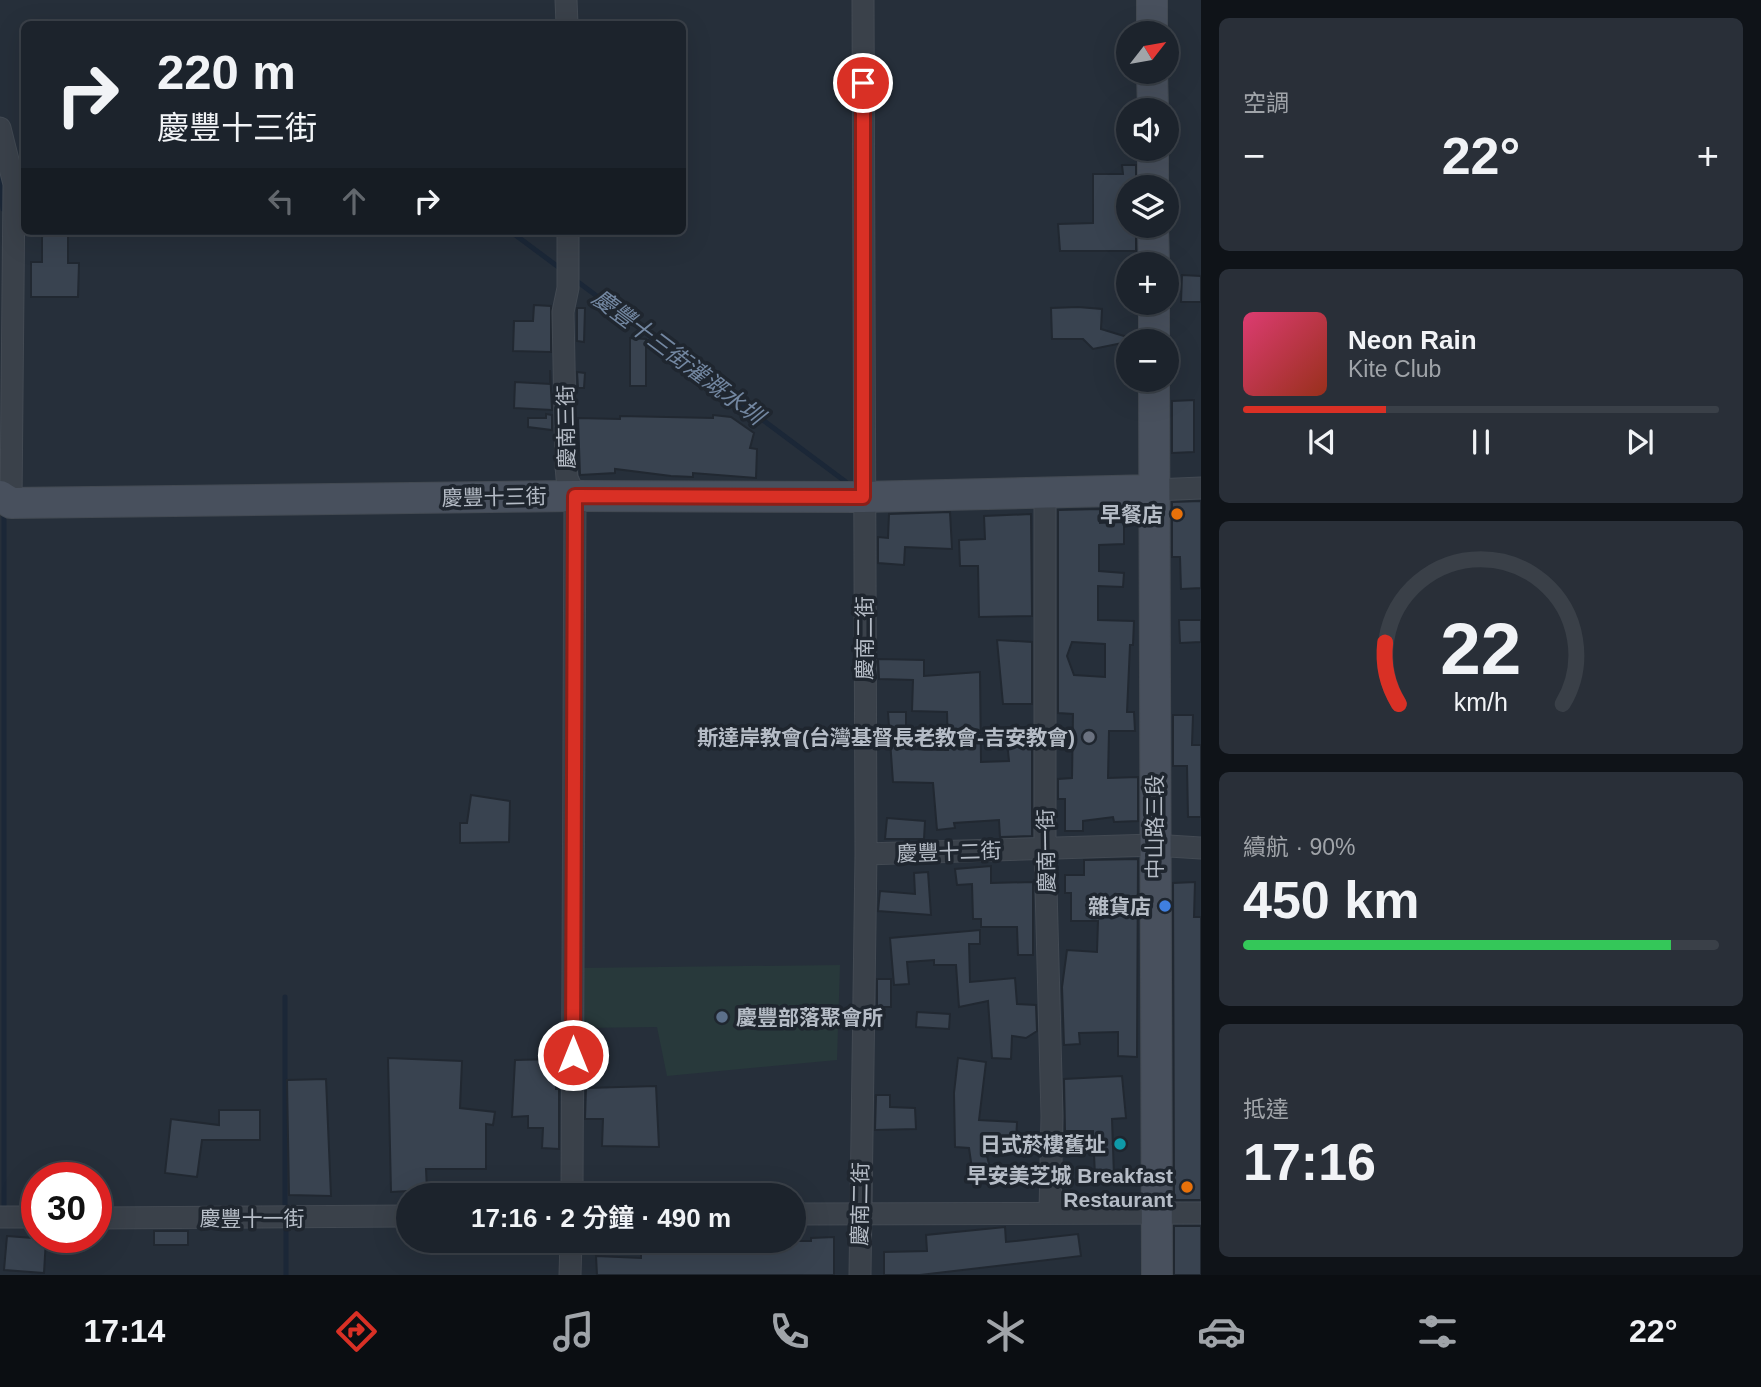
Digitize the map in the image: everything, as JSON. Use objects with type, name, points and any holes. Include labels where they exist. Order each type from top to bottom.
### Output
[{"type":"street","points":[[566,0],[567,21]]},
{"type":"street","name":"慶南二街","points":[[860,1275],[866,854],[863,0]]},
{"type":"street","points":[[1152,0],[1152,21]]},
{"type":"street","points":[[0,128],[14,184],[5,500]]},
{"type":"street","name":"慶南三街","points":[[568,239],[568,288],[564,312],[566,466],[567,478],[575,496],[572,1183]]},
{"type":"street","name":"中山路三段","points":[[1154,392],[1153,845],[1157,1275]]},
{"type":"street","name":"慶豐十三街","points":[[5,500],[863,497],[1201,488]]},
{"type":"street","name":"慶南一街","points":[[1045,491],[1045,849],[1052,1116],[1050,1211]]},
{"type":"street","name":"慶豐十二街","points":[[866,854],[1153,845],[1201,848]]},
{"type":"street","points":[[806,1214],[860,1216],[1050,1211],[1201,1213]]},
{"type":"street","name":"慶豐十一街","points":[[112,1218],[396,1216]]},
{"type":"street","points":[[0,1217],[21,1217]]},
{"type":"street","points":[[570,1275],[571,1253]]},
{"type":"shaded area","points":[[840,965],[837,1060],[667,1076],[657,1027],[579,1028],[578,968]]},
{"type":"building","points":[[1122,165],[1136,165],[1136,175],[1116,175],[1116,238],[1136,238],[1136,251],[1060,251],[1058,224],[1093,223],[1093,174],[1123,174]]},
{"type":"building","points":[[68,235],[68,263],[79,263],[78,297],[31,297],[31,262],[42,262],[42,237]]},
{"type":"building","points":[[1182,275],[1201,276],[1201,302],[1181,302]]},
{"type":"building","points":[[534,305],[551,306],[551,352],[513,351],[514,321],[533,321]]},
{"type":"building","points":[[577,308],[585,308],[584,342],[577,341]]},
{"type":"building","points":[[1051,308],[1102,309],[1101,329],[1116,334],[1116,344],[1093,349],[1083,339],[1052,339]]},
{"type":"building","points":[[630,338],[646,339],[646,386],[630,386]]},
{"type":"building","points":[[550,370],[552,410],[514,408],[515,382],[550,384]]},
{"type":"building","points":[[577,372],[585,373],[584,388],[578,388]]},
{"type":"building","points":[[1194,400],[1194,452],[1172,453],[1172,401]]},
{"type":"building","points":[[546,414],[552,415],[552,430],[528,427],[528,418],[546,418]]},
{"type":"building","points":[[713,415],[731,417],[754,433],[750,448],[757,449],[756,478],[693,473],[693,477],[671,476],[615,469],[615,473],[580,475],[578,418],[713,418]]},
{"type":"building","points":[[1201,501],[1201,588],[1181,589],[1180,557],[1172,557],[1172,502]]},
{"type":"building","points":[[1100,509],[1100,523],[1124,522],[1124,544],[1099,545],[1099,571],[1124,573],[1123,587],[1098,586],[1098,620],[1134,621],[1133,645],[1130,645],[1127,712],[1134,712],[1135,731],[1109,731],[1108,778],[1138,777],[1138,821],[1114,822],[1113,817],[1083,821],[1083,831],[1065,831],[1065,799],[1058,799],[1058,779],[1072,778],[1073,714],[1058,713],[1058,510]],"holes":[[[1072,642],[1105,644],[1105,677],[1074,675],[1067,656]]]},
{"type":"building","points":[[950,512],[952,549],[905,547],[904,565],[878,563],[878,537],[888,538],[889,514]]},
{"type":"building","points":[[1031,514],[1032,616],[979,617],[978,566],[960,566],[959,540],[985,539],[984,516]]},
{"type":"building","points":[[1179,620],[1201,620],[1201,642],[1180,643]]},
{"type":"building","points":[[997,640],[1032,642],[1032,704],[1003,704]]},
{"type":"building","points":[[878,659],[924,660],[924,676],[980,672],[981,762],[1009,761],[1006,732],[1032,732],[1032,836],[1000,837],[999,820],[954,823],[955,828],[937,830],[933,783],[893,782],[888,712],[906,712],[906,749],[948,750],[947,712],[912,711],[913,680],[879,679]]},
{"type":"building","points":[[1173,715],[1193,715],[1192,745],[1201,745],[1201,817],[1188,817],[1187,766],[1173,766]]},
{"type":"building","points":[[471,795],[510,801],[509,842],[460,843],[460,823],[467,823]]},
{"type":"building","points":[[887,818],[925,821],[924,839],[885,839]]},
{"type":"building","points":[[1138,859],[1137,1057],[1118,1056],[1118,1032],[1079,1033],[1080,1044],[1064,1045],[1062,987],[1067,950],[1097,952],[1098,921],[1071,921],[1071,893],[1065,893],[1065,875],[1084,875],[1084,860]]},
{"type":"building","points":[[991,866],[991,883],[1033,882],[1033,955],[1018,955],[1017,927],[981,927],[981,919],[973,919],[972,884],[957,885],[955,869]]},
{"type":"building","points":[[928,872],[931,915],[878,911],[880,891],[915,894],[914,873]]},
{"type":"building","points":[[1195,882],[1194,917],[1201,917],[1201,1200],[1174,1200],[1173,883]]},
{"type":"building","points":[[980,930],[980,944],[969,944],[970,982],[1015,978],[1017,1004],[1036,1005],[1037,1031],[1026,1038],[1012,1036],[1011,1059],[992,1058],[988,1001],[959,1007],[956,965],[934,965],[934,960],[907,962],[909,984],[894,985],[890,938]]},
{"type":"building","points":[[877,979],[891,979],[891,1007],[877,1007]]},
{"type":"building","points":[[917,1012],[950,1014],[949,1029],[916,1027]]},
{"type":"building","points":[[388,1058],[462,1061],[460,1108],[495,1112],[493,1125],[486,1124],[486,1169],[426,1169],[427,1183],[396,1183],[396,1192],[391,1192]]},
{"type":"building","points":[[958,1058],[986,1062],[979,1120],[1017,1122],[1016,1142],[999,1141],[999,1148],[985,1148],[994,1184],[974,1183],[969,1148],[955,1147],[954,1093]]},
{"type":"building","points":[[556,1059],[559,1149],[542,1148],[543,1128],[528,1128],[528,1116],[512,1117],[515,1060]]},
{"type":"building","points":[[1122,1076],[1126,1118],[1112,1119],[1114,1176],[1095,1176],[1093,1131],[1065,1131],[1064,1079]]},
{"type":"building","points":[[326,1079],[331,1196],[289,1195],[287,1080]]},
{"type":"building","points":[[656,1086],[659,1147],[602,1146],[603,1119],[585,1119],[586,1088]]},
{"type":"building","points":[[876,1095],[890,1095],[890,1107],[915,1108],[916,1129],[875,1130]]},
{"type":"building","points":[[219,1110],[260,1110],[260,1140],[202,1140],[197,1177],[165,1173],[171,1119],[219,1125]]},
{"type":"building","points":[[1174,1226],[1201,1226],[1201,1275],[1174,1275]]},
{"type":"building","points":[[1005,1227],[1006,1242],[1078,1234],[1081,1256],[920,1275],[884,1275],[884,1252],[927,1251],[926,1235]]},
{"type":"building","points":[[154,1231],[188,1231],[188,1245],[154,1245]]},
{"type":"building","points":[[7,1236],[21,1237],[21,1253],[45,1253],[44,1273],[4,1270]]},
{"type":"building","points":[[834,1237],[834,1275],[597,1275],[596,1256],[641,1258],[641,1253],[806,1253],[806,1241],[811,1241],[811,1238]]},
{"type":"waterway","points":[[0,174],[3,209]]},
{"type":"waterway","name":"慶豐十三街灌溉水圳","points":[[515,235],[561,269]]},
{"type":"waterway","name":"慶豐十三街灌溉水圳","points":[[574,279],[846,482]]},
{"type":"waterway","points":[[4,514],[4,1209]]},
{"type":"waterway","points":[[285,997],[285,1211]]},
{"type":"waterway","points":[[286,1221],[286,1275]]},
{"type":"place","name":"早餐店","points":[[1177,514]]},
{"type":"place","name":"斯達岸教會(台灣基督長老教會-吉安教會)","points":[[1089,737]]},
{"type":"place","name":"雜貨店","points":[[1165,906]]},
{"type":"place","name":"慶豐部落聚會所","points":[[722,1017]]},
{"type":"place","name":"日式菸樓舊址","points":[[1120,1144]]},
{"type":"place","name":"早安美芝城 Breakfast Restaurant","points":[[1187,1187]]},
{"type":"route","points":[[573,1055],[575,496],[863,497],[863,83]]}]
